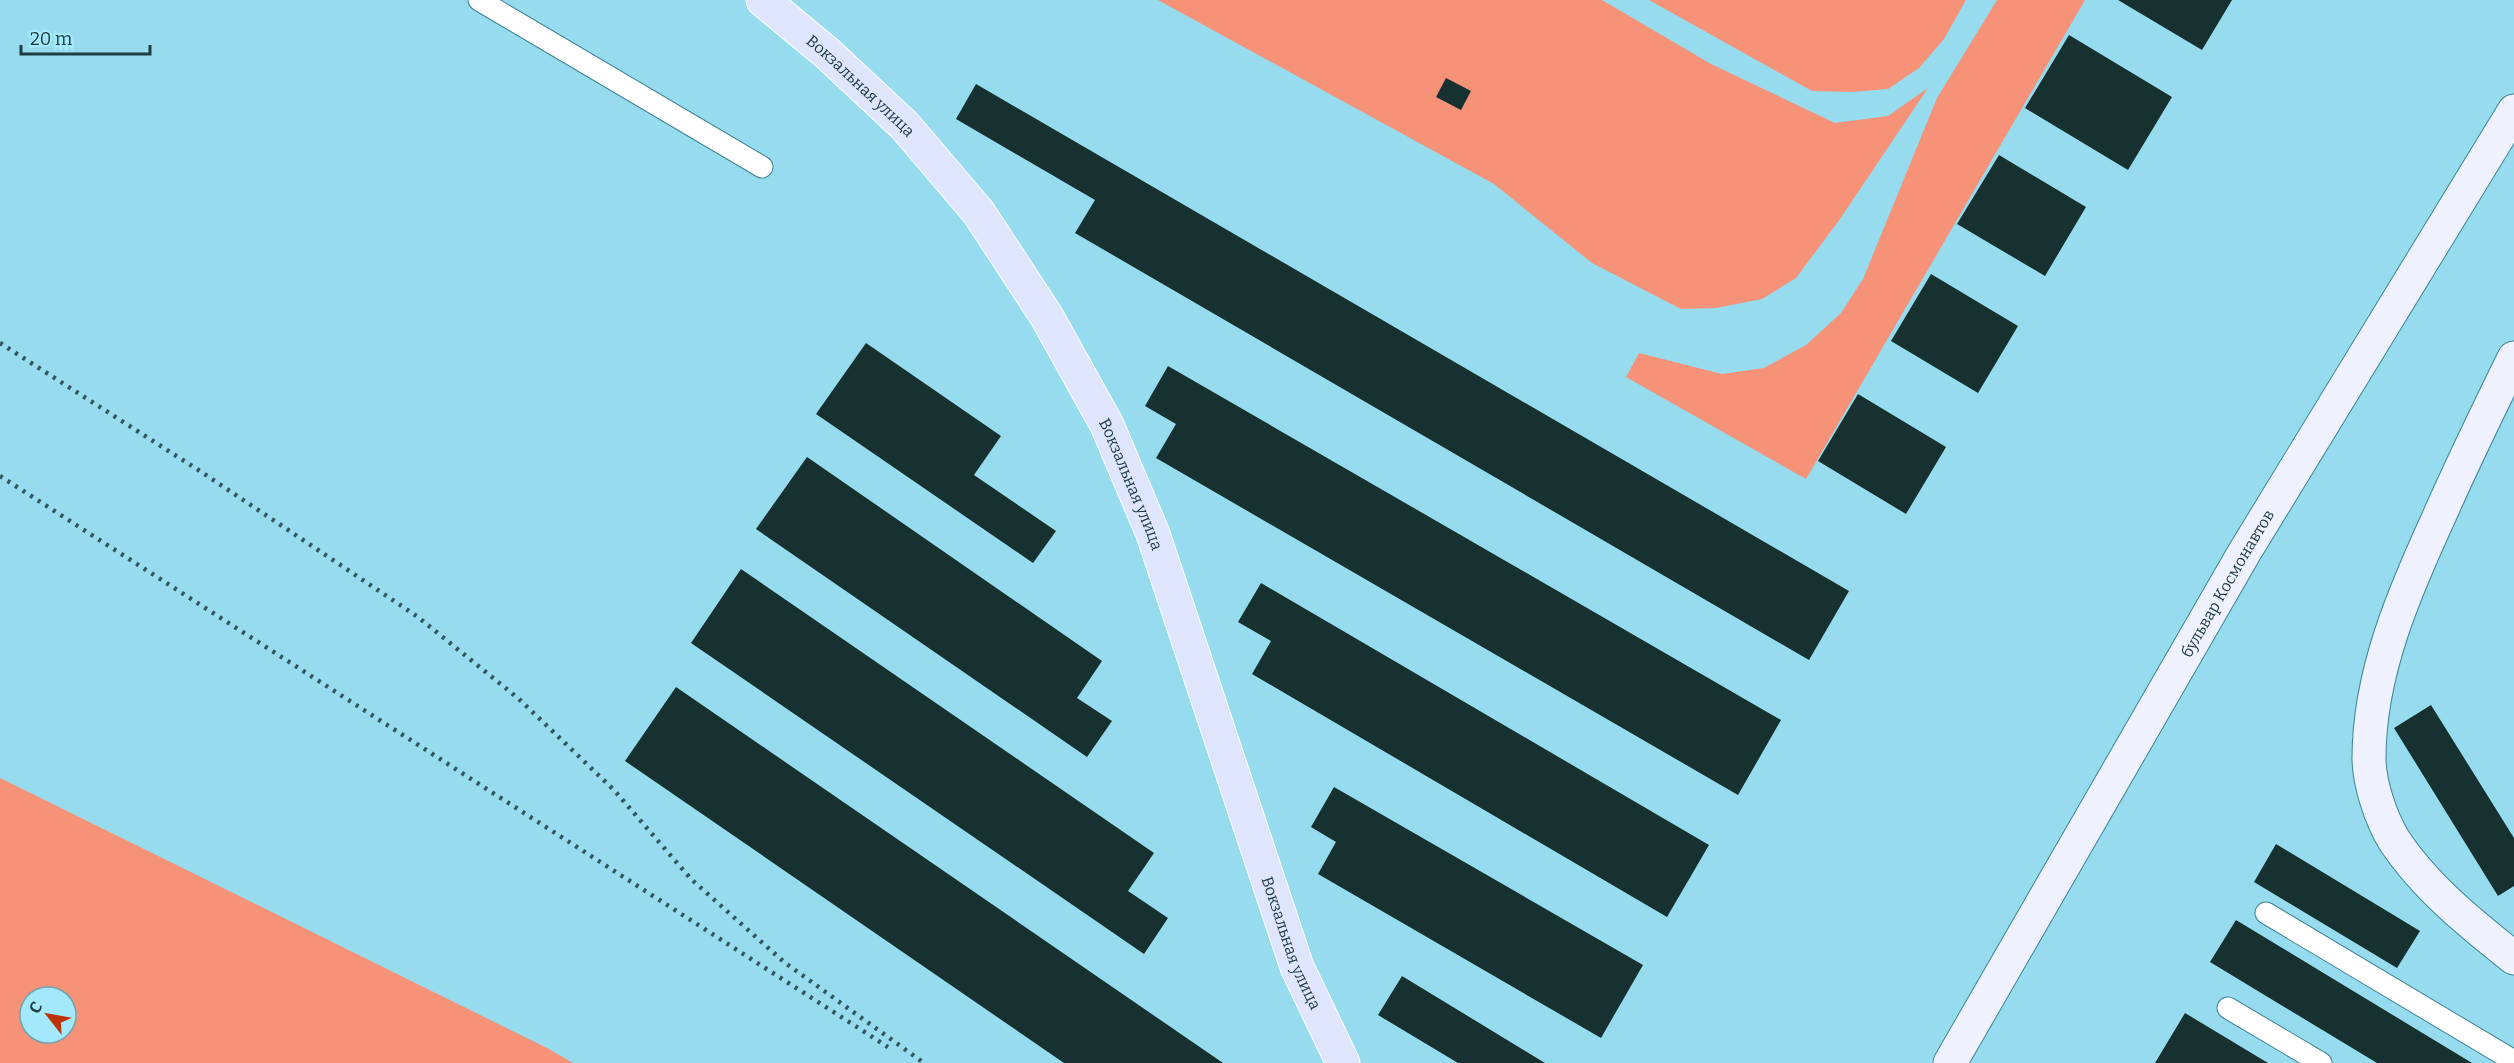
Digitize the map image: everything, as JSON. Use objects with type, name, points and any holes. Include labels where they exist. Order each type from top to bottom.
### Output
[{"type":"main road","name":"Вокзальная улица","points":[[763,0],[828,53],[905,126],[979,213],[1047,317],[1107,426],[1153,534],[1297,967],[1343,1063]]},
{"type":"main road","name":"бульвар Космонавтов","points":[[1950,1063],[2244,553],[2514,111]]},
{"type":"main road","points":[[2514,358],[2414,571],[2389,642],[2373,704],[2369,759],[2378,804],[2394,839],[2425,879],[2482,933],[2514,958]]},
{"type":"lane","points":[[479,0],[762,167]]},
{"type":"lane","points":[[2266,913],[2514,1061]]},
{"type":"lane","points":[[2228,1008],[2321,1063]]},
{"type":"shaded area","points":[[1158,0],[1602,0],[1711,64],[1835,123],[1888,116],[1928,88],[1840,219],[1796,278],[1762,299],[1716,308],[1681,309],[1592,263],[1494,184]]},
{"type":"shaded area","points":[[1649,0],[1966,0],[1944,39],[1919,68],[1888,89],[1852,92],[1812,91]]},
{"type":"shaded area","points":[[1997,0],[2085,0],[1806,479],[1626,377],[1639,353],[1722,374],[1764,368],[1806,345],[1841,313],[1863,279],[1937,98]]},
{"type":"shaded area","points":[[0,778],[547,1048],[573,1063],[0,1063]]},
{"type":"building","points":[[2118,0],[2232,0],[2202,50]]},
{"type":"building","points":[[2069,35],[2172,97],[2128,170],[2025,108]]},
{"type":"building","points":[[1446,78],[1471,91],[1461,110],[1436,97]]},
{"type":"building","points":[[976,84],[1849,591],[1809,660],[1075,233],[1095,200],[956,119]]},
{"type":"building","points":[[1999,155],[2086,207],[2045,276],[1957,224]]},
{"type":"building","points":[[1931,274],[2018,326],[1978,393],[1891,341]]},
{"type":"building","points":[[866,343],[1001,436],[974,475],[1056,531],[1033,563],[816,414]]},
{"type":"building","points":[[1168,366],[1781,720],[1738,795],[1156,458],[1176,424],[1145,406]]},
{"type":"building","points":[[1858,394],[1946,447],[1906,514],[1818,461]]},
{"type":"building","points":[[807,457],[1102,661],[1077,698],[1112,721],[1087,757],[756,529]]},
{"type":"building","points":[[741,569],[1154,853],[1128,891],[1168,918],[1144,954],[691,643]]},
{"type":"building","points":[[1261,583],[1709,845],[1667,917],[1252,674],[1271,641],[1238,622]]},
{"type":"building","points":[[676,687],[1223,1063],[1064,1063],[625,761]]},
{"type":"building","points":[[2431,705],[2514,838],[2514,886],[2498,896],[2394,728]]},
{"type":"building","points":[[1334,787],[1643,965],[1601,1038],[1318,874],[1336,842],[1311,827]]},
{"type":"building","points":[[2276,844],[2420,931],[2397,968],[2254,882]]},
{"type":"building","points":[[2236,920],[2472,1063],[2377,1063],[2210,962]]},
{"type":"building","points":[[1402,976],[1545,1063],[1458,1063],[1378,1015]]},
{"type":"building","points":[[2185,1013],[2268,1063],[2155,1063]]},
{"type":"railway","points":[[0,343],[203,473],[418,617],[519,699],[614,790],[691,879],[784,962],[924,1063]]},
{"type":"railway","points":[[0,476],[888,1047]]}]
